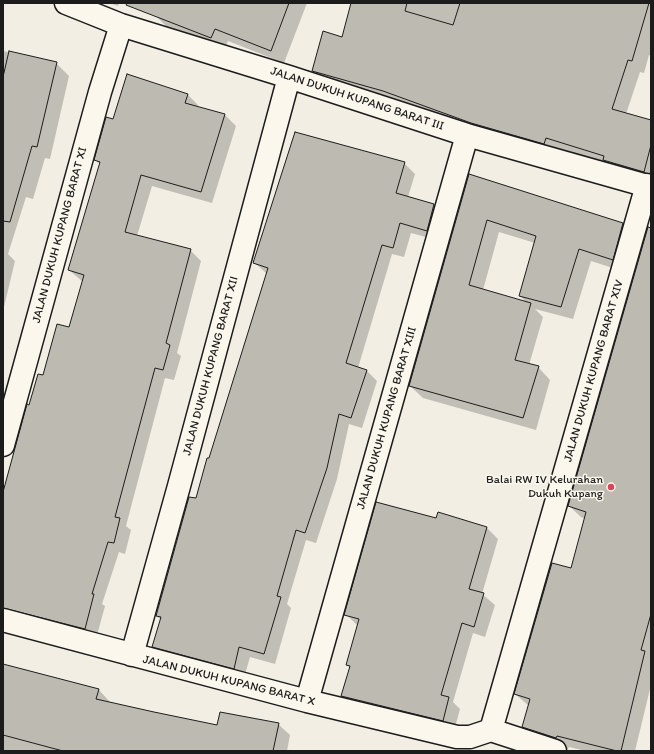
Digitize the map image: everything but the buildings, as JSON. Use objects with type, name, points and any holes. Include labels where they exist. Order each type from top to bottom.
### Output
[{"type":"street","name":"JALAN DUKUH KUPANG BARAT III","points":[[66,3],[121,25],[289,76],[467,135],[649,186]]},
{"type":"street","name":"JALAN DUKUH KUPANG BARAT XI","points":[[3,445],[100,92],[121,25]]},
{"type":"street","name":"JALAN DUKUH KUPANG BARAT XII","points":[[132,656],[180,486],[289,76]]},
{"type":"street","name":"JALAN DUKUH KUPANG BARAT XIII","points":[[307,701],[467,135]]},
{"type":"street","name":"JALAN DUKUH KUPANG BARAT XIV","points":[[491,730],[649,186]]},
{"type":"street","name":"JALAN DUKUH KUPANG BARAT X","points":[[3,620],[132,656],[307,701],[457,737],[470,737],[491,730]]},
{"type":"street","points":[[491,730],[555,751]]},
{"type":"place","name":"Balai RW IV Kelurahan Dukuh Kupang","points":[[611,487]]}]
